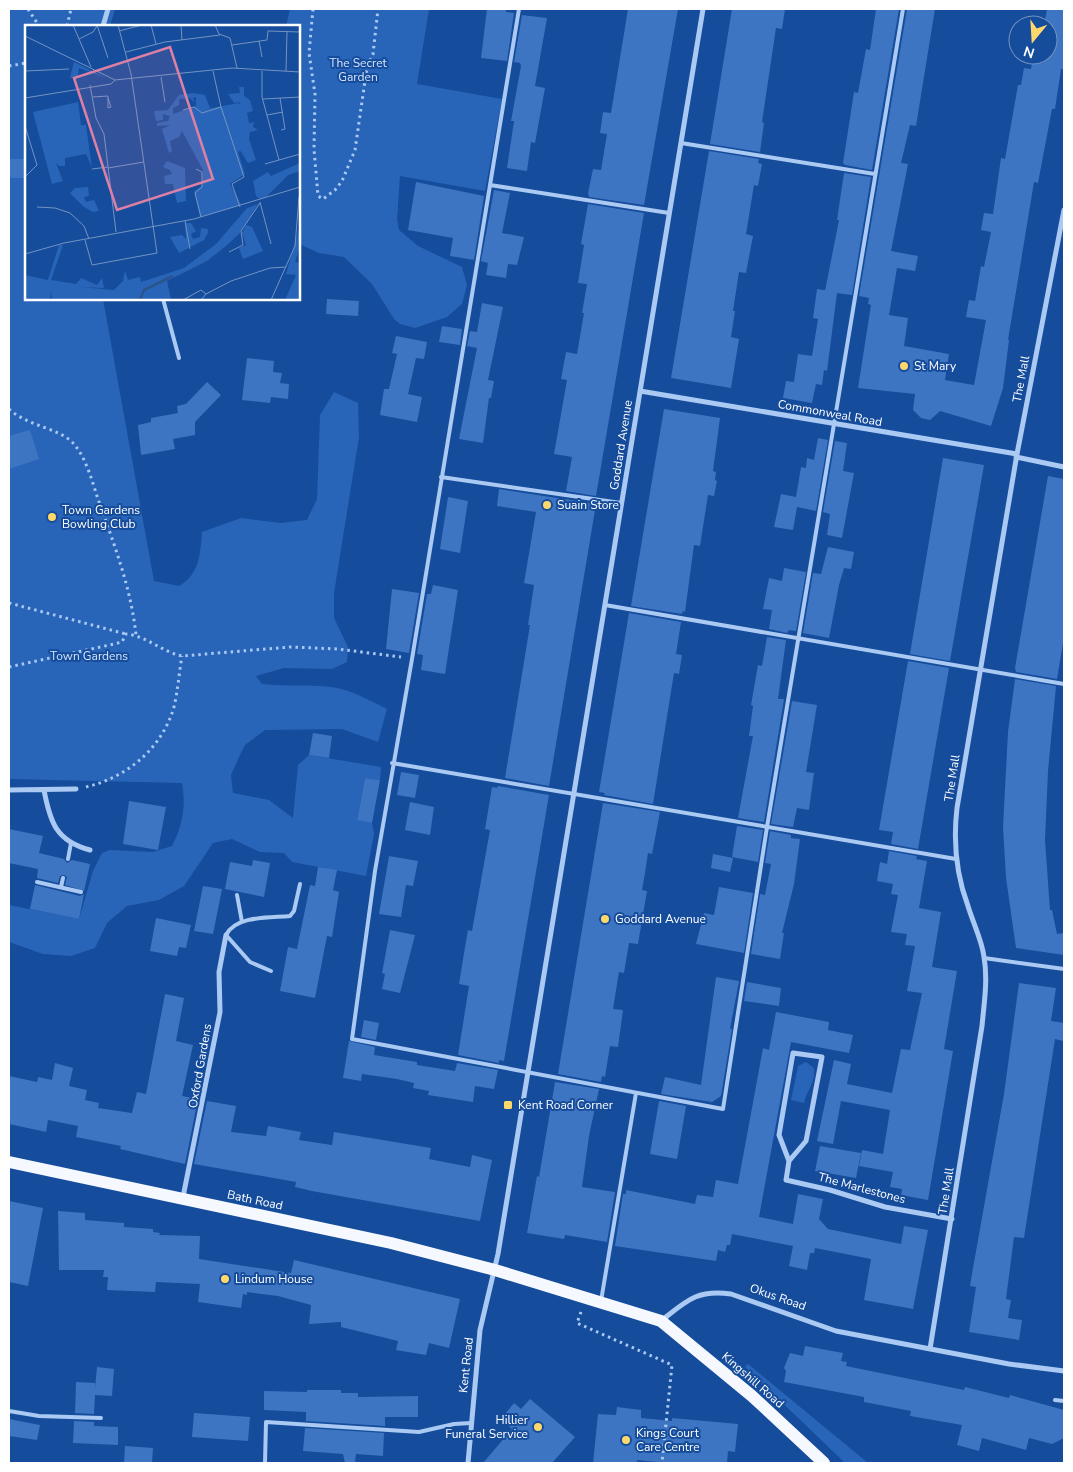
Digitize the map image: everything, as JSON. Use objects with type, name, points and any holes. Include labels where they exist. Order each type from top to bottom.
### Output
[{"type":"main road","name":"Bath Road","points":[[9,1162],[380,1240],[495,1270]]},
{"type":"main road","points":[[495,1270],[661,1321]]},
{"type":"main road","name":"Kingshill Road","points":[[661,1321],[752,1396],[824,1463]]},
{"type":"street","points":[[103,25],[108,9]]},
{"type":"street","name":"Goddard Avenue","points":[[495,1270],[703,9]]},
{"type":"street","name":"The Mall","points":[[930,1349],[982,1026],[985,995],[984,958],[967,905],[956,858],[957,808],[1016,456],[1064,210]]},
{"type":"street","name":"Commonweal Road","points":[[640,391],[1016,456],[1064,467]]},
{"type":"street","points":[[9,790],[76,789]]},
{"type":"street","points":[[44,790],[52,823],[61,836],[71,843],[90,850]]},
{"type":"street","name":"Oxford Gardens","points":[[183,1199],[220,1012],[219,972],[226,935]]},
{"type":"street","name":"The Marlestones","points":[[789,1161],[806,1141],[822,1058],[793,1053],[779,1135],[789,1161],[786,1180],[830,1190],[885,1206],[952,1219]]},
{"type":"street","name":"Kent Road","points":[[468,1463],[480,1330],[495,1270]]},
{"type":"street","name":"Okus Road","points":[[661,1321],[692,1296],[718,1292],[731,1294],[836,1331],[1064,1371]]},
{"type":"lane","points":[[519,9],[412,659],[392,763],[352,1039],[723,1109],[798,637],[903,9]]},
{"type":"lane","points":[[681,143],[875,174]]},
{"type":"lane","points":[[490,185],[669,213]]},
{"type":"lane","points":[[164,300],[179,358]]},
{"type":"lane","points":[[441,477],[621,503]]},
{"type":"lane","points":[[605,605],[1064,684]]},
{"type":"lane","points":[[392,763],[956,858]]},
{"type":"lane","points":[[68,859],[71,843]]},
{"type":"lane","points":[[61,887],[63,878]]},
{"type":"lane","points":[[37,882],[81,892]]},
{"type":"lane","points":[[272,971],[250,962],[226,935],[234,925],[242,922],[290,916],[294,911],[300,884]]},
{"type":"lane","points":[[237,895],[242,922]]},
{"type":"lane","points":[[984,958],[1064,969]]},
{"type":"lane","points":[[601,1302],[636,1093]]},
{"type":"lane","points":[[1055,1400],[1064,1401]]},
{"type":"lane","points":[[9,1411],[39,1416],[101,1418]]},
{"type":"lane","points":[[265,1463],[266,1422],[420,1432],[454,1424],[471,1423]]},
{"type":"path","points":[[28,9],[38,25]]},
{"type":"path","points":[[67,25],[71,9]]},
{"type":"path","points":[[313,9],[309,53],[315,94],[318,196],[323,199],[335,190],[342,181],[355,150],[368,67],[373,54],[378,9]]},
{"type":"path","points":[[9,66],[25,64]]},
{"type":"path","points":[[10,412],[31,424],[63,436],[73,442],[89,473],[125,576],[131,598],[136,635]]},
{"type":"path","points":[[9,603],[136,635],[170,654],[182,656],[290,647],[338,649],[412,659]]},
{"type":"path","points":[[9,667],[122,642],[126,634]]},
{"type":"path","points":[[76,789],[116,777],[138,762],[156,746],[174,707],[182,656]]},
{"type":"path","points":[[587,1298],[577,1323],[672,1365],[662,1463]]},
{"type":"green space","name":"Town Gardens","points":[[9,9],[115,9],[110,25],[25,25],[25,300],[103,300],[154,581],[179,586],[191,576],[198,563],[202,532],[241,518],[281,523],[307,520],[317,499],[320,415],[334,392],[358,403],[359,437],[334,593],[334,618],[348,647],[347,662],[332,669],[284,668],[256,676],[262,684],[339,688],[387,709],[378,742],[342,729],[265,730],[245,745],[231,775],[233,793],[269,800],[293,818],[298,765],[309,755],[381,767],[380,780],[365,778],[357,819],[372,823],[374,834],[366,876],[292,862],[284,853],[260,852],[232,839],[213,843],[184,886],[159,900],[127,906],[107,923],[95,948],[71,956],[43,954],[9,942],[9,905],[79,919],[93,871],[102,853],[110,850],[153,852],[172,846],[181,823],[183,807],[182,783],[9,779]]},
{"type":"green space","name":"The Secret Garden","points":[[290,9],[429,9],[417,84],[502,99],[485,191],[400,176],[397,220],[399,230],[418,246],[462,267],[467,285],[462,304],[447,317],[415,328],[400,324],[394,319],[372,284],[344,257],[319,253],[300,244],[300,25],[286,25]]},
{"type":"green space","points":[[806,1062],[814,1068],[814,1073],[813,1082],[804,1103],[791,1100],[798,1066]]},
{"type":"green space","points":[[748,1364],[868,1463],[845,1463],[745,1367]]},
{"type":"building","points":[[487,9],[506,9],[506,12],[514,13],[507,61],[481,58]]},
{"type":"building","points":[[628,9],[678,9],[644,205],[589,197],[588,193],[593,169],[601,170],[607,134],[600,133],[603,112],[611,113]]},
{"type":"building","points":[[732,9],[785,9],[782,29],[776,28],[762,122],[764,123],[760,152],[710,144]]},
{"type":"building","points":[[876,9],[899,9],[872,170],[843,163],[854,92],[858,93],[866,49],[870,50]]},
{"type":"building","points":[[907,9],[935,9],[916,126],[910,125],[901,163],[908,164],[891,251],[918,256],[915,271],[897,268],[889,315],[908,318],[904,346],[949,354],[945,380],[974,385],[986,320],[966,317],[969,300],[975,301],[981,266],[984,267],[991,232],[981,230],[984,213],[993,214],[1001,158],[1005,159],[1018,85],[1021,85],[1024,68],[1031,69],[1032,65],[1058,65],[1058,15],[1046,15],[1047,9],[1064,9],[1064,69],[1061,69],[1055,109],[1052,109],[1038,183],[1034,182],[1008,340],[1003,388],[991,426],[940,411],[930,420],[921,418],[913,410],[915,394],[858,388],[871,305],[868,304],[869,298],[859,296]]},
{"type":"building","points":[[522,15],[547,18],[535,86],[545,88],[535,143],[531,142],[527,171],[507,168],[514,121],[511,121],[521,66],[520,63],[514,62]]},
{"type":"building","points":[[709,151],[759,159],[758,163],[762,164],[758,186],[754,185],[746,234],[753,236],[746,273],[739,272],[733,311],[735,311],[731,337],[739,339],[731,388],[671,378]]},
{"type":"building","points":[[9,159],[25,159],[25,178],[9,178]]},
{"type":"building","points":[[844,173],[871,177],[852,295],[837,293],[827,371],[824,370],[822,385],[816,384],[812,403],[783,398],[786,381],[794,382],[798,354],[812,356],[818,319],[813,318],[817,289],[825,290],[839,220],[837,220]]},
{"type":"building","points":[[416,182],[484,196],[474,260],[450,256],[453,238],[408,230]]},
{"type":"building","points":[[494,190],[510,193],[502,233],[524,237],[517,265],[508,264],[506,278],[486,275],[488,263],[481,261]]},
{"type":"building","points":[[588,204],[644,213],[596,496],[566,491],[572,457],[554,454],[567,380],[561,379],[566,352],[577,354],[584,313],[582,313],[587,284],[578,283],[584,245],[581,244]]},
{"type":"building","points":[[327,299],[359,301],[358,316],[326,314]]},
{"type":"building","points":[[482,303],[503,307],[488,380],[494,381],[491,398],[489,398],[483,443],[459,439],[477,348],[467,346],[470,331],[477,332]]},
{"type":"building","points":[[442,326],[462,329],[460,345],[439,342]]},
{"type":"building","points":[[396,336],[427,342],[424,359],[416,358],[408,394],[422,397],[417,422],[380,415],[384,389],[389,389],[397,354],[392,353]]},
{"type":"building","points":[[247,358],[274,361],[273,372],[282,373],[280,383],[289,384],[288,399],[271,397],[270,403],[242,400]]},
{"type":"building","points":[[207,382],[221,395],[195,422],[195,435],[173,439],[175,449],[141,455],[138,425],[151,422],[151,418],[178,413],[177,406],[186,404]]},
{"type":"building","points":[[664,409],[720,418],[713,471],[716,472],[715,480],[717,481],[714,496],[708,495],[700,546],[694,545],[685,612],[683,611],[682,614],[631,606]]},
{"type":"building","points":[[30,430],[39,459],[9,469],[9,436]]},
{"type":"building","points":[[818,438],[828,440],[816,511],[797,507],[793,530],[774,527],[781,494],[796,497],[801,467],[806,468],[807,458],[814,460]]},
{"type":"building","points":[[835,441],[847,443],[843,471],[854,473],[842,538],[827,535],[830,514],[823,512]]},
{"type":"building","points":[[943,458],[984,465],[950,661],[910,654]]},
{"type":"building","points":[[1048,476],[1064,479],[1064,637],[1057,679],[1016,672],[1015,668]]},
{"type":"building","points":[[499,489],[596,504],[549,786],[505,778],[530,625],[528,625],[534,585],[524,583],[536,512],[497,506]]},
{"type":"building","points":[[448,497],[468,501],[460,553],[440,549]]},
{"type":"building","points":[[828,547],[854,552],[851,569],[844,568],[839,585],[829,638],[803,633],[813,573],[821,574]]},
{"type":"building","points":[[784,568],[806,572],[796,631],[789,630],[787,633],[769,629],[772,610],[763,609],[769,578],[782,581]]},
{"type":"building","points":[[433,585],[458,590],[445,674],[421,670],[423,655],[417,654],[427,594],[431,594]]},
{"type":"building","points":[[392,589],[419,593],[409,653],[386,649]]},
{"type":"building","points":[[629,613],[681,622],[676,654],[682,655],[679,674],[674,673],[653,804],[604,795],[605,793],[599,792]]},
{"type":"building","points":[[767,637],[786,640],[778,699],[784,699],[764,822],[738,818],[753,736],[749,736],[753,706],[751,705],[758,665],[762,666]]},
{"type":"building","points":[[908,661],[949,668],[918,849],[891,844],[893,832],[879,830]]},
{"type":"building","points":[[1015,679],[1056,686],[1048,771],[1045,840],[1050,910],[1052,910],[1057,934],[1064,933],[1064,955],[1016,948],[1006,878],[1003,827],[1008,732]]},
{"type":"building","points":[[792,701],[817,705],[806,772],[814,773],[809,810],[797,808],[793,827],[771,824]]},
{"type":"building","points":[[313,733],[332,736],[329,758],[309,755]]},
{"type":"building","points":[[401,772],[419,775],[415,798],[397,795]]},
{"type":"building","points":[[365,778],[380,780],[372,823],[357,820]]},
{"type":"building","points":[[498,786],[549,795],[504,1061],[499,1060],[499,1063],[458,1055],[469,986],[459,984],[468,930],[472,931],[490,830],[485,829],[492,787],[497,788]]},
{"type":"building","points":[[129,801],[166,807],[158,850],[123,844]]},
{"type":"building","points":[[410,802],[434,807],[430,835],[405,830]]},
{"type":"building","points":[[603,803],[660,812],[652,854],[648,853],[642,890],[647,891],[638,944],[629,943],[624,973],[619,972],[613,1009],[623,1010],[618,1047],[610,1046],[605,1077],[602,1076],[601,1082],[558,1074]]},
{"type":"building","points":[[737,826],[763,830],[758,862],[732,857]]},
{"type":"building","points":[[9,829],[43,836],[39,853],[64,859],[67,863],[72,860],[90,864],[84,891],[65,885],[67,877],[64,875],[60,876],[58,883],[37,878],[38,869],[9,863]]},
{"type":"building","points":[[770,831],[791,835],[791,838],[800,839],[794,884],[782,933],[784,933],[780,959],[751,954],[760,894],[765,895],[771,864],[765,863]]},
{"type":"building","points":[[889,851],[917,856],[916,859],[927,861],[919,908],[941,912],[932,967],[957,971],[944,1049],[953,1051],[928,1200],[901,1195],[902,1189],[890,1187],[893,1172],[859,1166],[862,1150],[883,1154],[890,1110],[841,1101],[833,1144],[817,1141],[834,1060],[851,1064],[847,1084],[892,1093],[901,1049],[910,1050],[922,993],[907,991],[915,946],[905,945],[907,934],[891,932],[898,895],[891,894],[893,884],[877,881],[880,862],[887,864]]},
{"type":"building","points":[[713,854],[733,858],[730,872],[711,868]]},
{"type":"building","points":[[389,856],[418,861],[413,886],[406,885],[401,917],[379,914]]},
{"type":"building","points":[[253,860],[270,863],[264,897],[225,889],[230,862],[252,866]]},
{"type":"building","points":[[318,867],[337,870],[333,890],[339,892],[332,937],[327,936],[315,998],[280,991],[288,947],[297,949],[310,885],[315,886]]},
{"type":"building","points":[[35,885],[80,896],[84,894],[79,919],[30,909]]},
{"type":"building","points":[[203,886],[222,889],[213,934],[194,931]]},
{"type":"building","points":[[719,887],[753,893],[744,953],[696,944],[704,913],[714,915]]},
{"type":"building","points":[[156,918],[191,925],[186,948],[179,947],[177,956],[150,951]]},
{"type":"building","points":[[390,930],[415,935],[400,993],[382,989],[385,974],[382,973]]},
{"type":"building","points":[[716,977],[739,981],[721,1096],[712,1102],[661,1094],[665,1077],[701,1085]]},
{"type":"building","points":[[747,982],[781,988],[779,1006],[744,1001]]},
{"type":"building","points":[[1019,983],[1056,988],[1051,1021],[1064,1023],[1064,1029],[1063,1041],[1055,1039],[1024,1238],[1014,1237],[1006,1299],[1011,1300],[1008,1318],[1022,1320],[1019,1340],[969,1332],[976,1287],[970,1286],[1004,1094]]},
{"type":"building","points":[[165,994],[184,998],[176,1041],[193,1045],[182,1096],[198,1099],[185,1164],[120,1149],[121,1146],[76,1137],[78,1126],[48,1120],[46,1132],[9,1124],[9,1076],[37,1082],[38,1077],[52,1080],[55,1063],[73,1068],[69,1086],[87,1090],[85,1100],[99,1103],[98,1108],[132,1113],[137,1092],[146,1094]]},
{"type":"building","points":[[776,1012],[829,1022],[828,1030],[853,1035],[849,1053],[791,1042],[759,1217],[793,1224],[798,1194],[823,1199],[819,1219],[828,1229],[901,1244],[904,1226],[928,1230],[913,1309],[864,1300],[871,1259],[815,1248],[814,1253],[810,1253],[807,1270],[789,1266],[793,1246],[732,1234],[730,1245],[727,1245],[725,1252],[718,1250],[716,1261],[615,1246],[623,1194],[626,1194],[626,1190],[695,1204],[697,1195],[713,1197],[716,1180],[738,1184],[763,1048],[769,1050]]},
{"type":"building","points":[[364,1020],[379,1023],[376,1040],[361,1037]]},
{"type":"building","points":[[349,1041],[375,1047],[374,1055],[417,1062],[417,1065],[455,1071],[457,1063],[498,1070],[494,1089],[475,1086],[473,1102],[428,1095],[429,1091],[413,1088],[414,1083],[397,1079],[362,1074],[361,1081],[343,1078]]},
{"type":"building","points":[[555,1082],[599,1089],[589,1136],[582,1187],[615,1192],[607,1242],[565,1235],[564,1239],[527,1233],[537,1176],[539,1177]]},
{"type":"building","points":[[207,1101],[236,1106],[231,1132],[266,1136],[268,1126],[301,1132],[299,1140],[332,1145],[334,1132],[431,1148],[429,1159],[470,1167],[472,1155],[492,1160],[480,1221],[312,1191],[295,1187],[296,1182],[194,1164]]},
{"type":"building","points":[[659,1101],[686,1106],[677,1159],[650,1154]]},
{"type":"building","points":[[820,1146],[861,1153],[856,1178],[815,1171]]},
{"type":"building","points":[[9,1201],[43,1208],[28,1286],[9,1282]]},
{"type":"building","points":[[58,1211],[85,1213],[85,1220],[124,1223],[124,1227],[153,1229],[153,1232],[160,1233],[159,1235],[200,1236],[199,1259],[291,1273],[294,1260],[460,1299],[449,1348],[429,1343],[426,1355],[396,1350],[398,1341],[341,1327],[341,1322],[309,1324],[311,1305],[278,1296],[247,1292],[247,1295],[243,1294],[241,1308],[198,1302],[200,1284],[156,1282],[155,1292],[107,1290],[108,1277],[103,1277],[104,1270],[59,1270]]},
{"type":"building","points":[[805,1346],[843,1353],[841,1361],[847,1362],[846,1366],[964,1390],[965,1387],[1009,1398],[1010,1395],[1064,1410],[1064,1438],[1052,1444],[1029,1438],[1026,1450],[982,1438],[979,1451],[957,1445],[962,1425],[910,1416],[911,1411],[864,1402],[864,1397],[784,1382],[786,1371],[784,1368],[790,1353],[803,1356]]},
{"type":"building","points":[[97,1367],[114,1369],[112,1396],[95,1395],[94,1414],[75,1413],[76,1382],[95,1383],[95,1388]]},
{"type":"building","points":[[307,1390],[341,1390],[341,1393],[358,1393],[358,1397],[418,1396],[418,1417],[385,1417],[385,1426],[306,1421],[306,1412],[264,1410],[264,1391],[307,1392]]},
{"type":"building","points":[[530,1399],[575,1437],[552,1463],[483,1463],[512,1429],[501,1419],[514,1403],[521,1409]]},
{"type":"building","points":[[617,1407],[641,1410],[641,1418],[672,1421],[672,1418],[738,1424],[735,1452],[728,1451],[727,1463],[667,1463],[637,1460],[637,1463],[593,1463],[598,1414],[616,1415]]},
{"type":"building","points":[[194,1413],[250,1417],[248,1441],[192,1437]]},
{"type":"building","points":[[9,1419],[40,1425],[37,1440],[9,1436]]},
{"type":"building","points":[[74,1421],[94,1422],[94,1426],[118,1427],[118,1445],[73,1443]]},
{"type":"building","points":[[305,1428],[384,1433],[383,1456],[356,1454],[355,1463],[345,1463],[343,1454],[303,1451]]},
{"type":"building","points":[[125,1446],[153,1448],[152,1463],[124,1463]]},
{"type":"place","name":"St Mary","points":[[904,366]]},
{"type":"place","name":"Suain Store","points":[[547,505]]},
{"type":"place","name":"Town Gardens Bowling Club","points":[[52,517]]},
{"type":"place","name":"Goddard Avenue","points":[[605,919]]},
{"type":"place","name":"Kent Road Corner","points":[[508,1105]]},
{"type":"place","name":"Lindum House","points":[[225,1279]]},
{"type":"place","name":"Hillier Funeral Service","points":[[538,1427]]},
{"type":"place","name":"Kings Court Care Centre","points":[[626,1440]]}]
